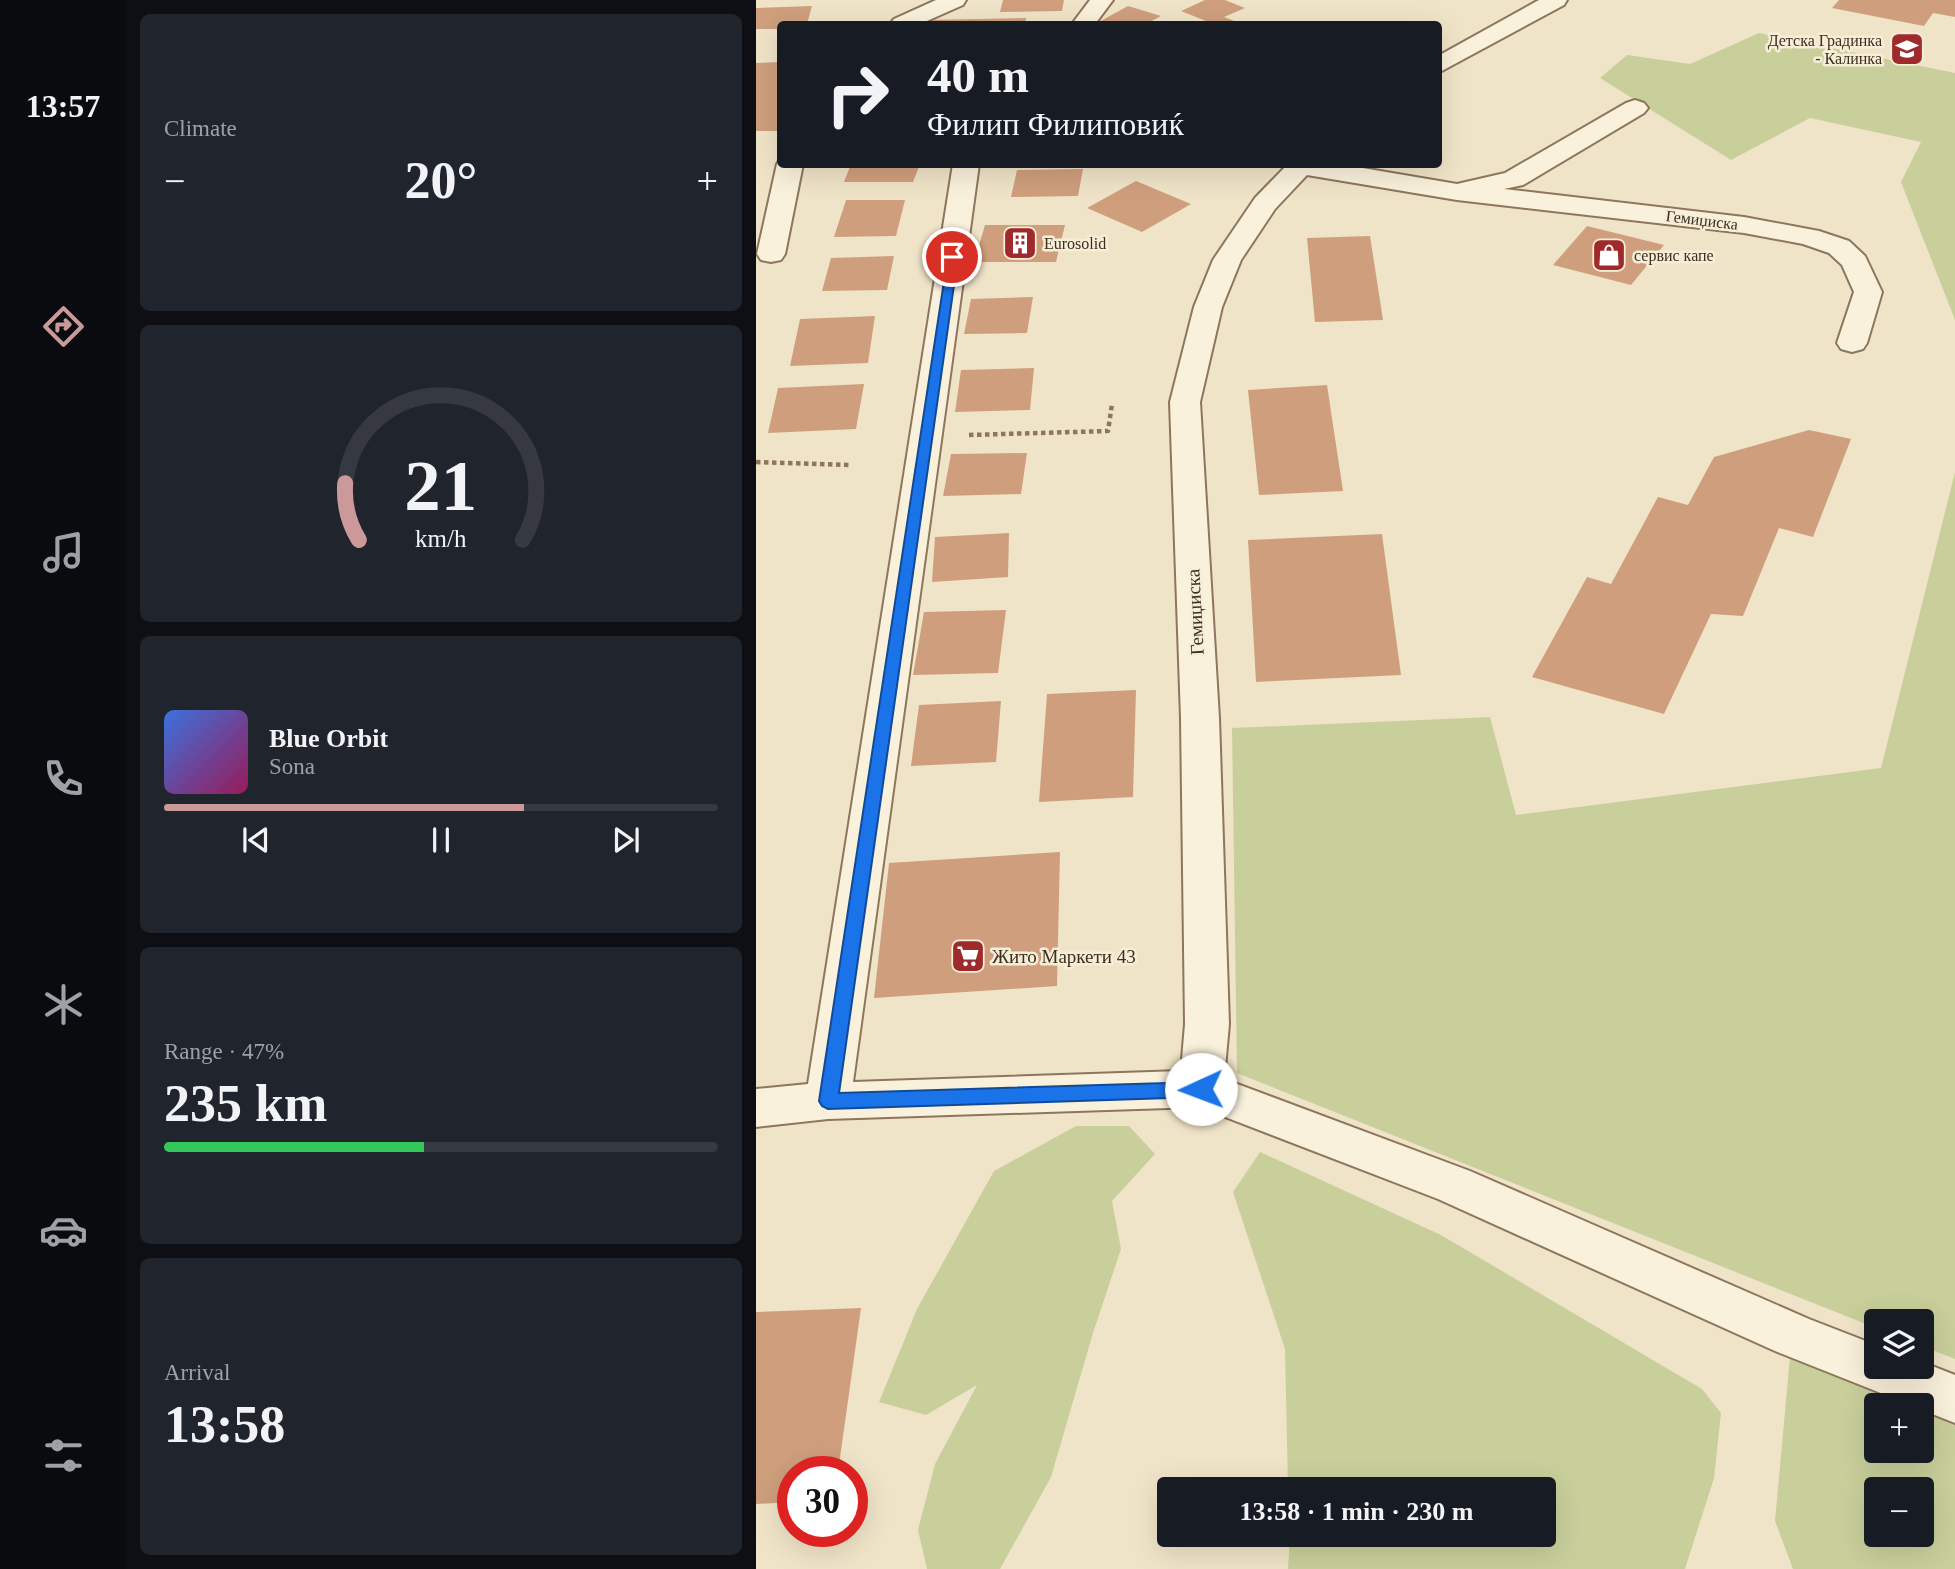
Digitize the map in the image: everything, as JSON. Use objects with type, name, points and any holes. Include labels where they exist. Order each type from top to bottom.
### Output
[{"type":"street","points":[[909,21],[955,0]]},
{"type":"street","points":[[1085,21],[1102,0]]},
{"type":"street","points":[[1442,64],[1556,0]]},
{"type":"street","name":"Гемиџиска","points":[[1457,192],[1514,179],[1636,108]]},
{"type":"street","points":[[771,254],[789,168]]},
{"type":"street","points":[[828,1101],[965,168]]},
{"type":"street","name":"Гемиџиска","points":[[1201,1089],[1208,1024],[1200,718],[1185,402],[1208,307],[1227,260],[1265,204],[1299,168]]},
{"type":"street","name":"Гемиџиска","points":[[1319,168],[1457,192],[1744,225],[1809,237],[1839,247],[1855,262],[1868,292],[1852,343]]},
{"type":"street","points":[[756,1108],[828,1101],[1201,1089],[1454,1185],[1792,1335],[1955,1399]]},
{"type":"path","points":[[926,437],[1108,431],[1112,404]]},
{"type":"path","points":[[756,462],[849,464]]},
{"type":"green space","points":[[1759,33],[1955,73],[1955,320],[1901,182],[1921,142],[1810,118],[1731,160],[1600,78],[1627,55],[1690,64]]},
{"type":"green space","points":[[1955,472],[1955,1359],[1934,1351],[1934,1309],[1864,1309],[1864,1323],[1237,1073],[1232,728],[1490,717],[1516,815],[1881,768]]},
{"type":"green space","points":[[1076,1126],[1129,1126],[1155,1154],[1112,1201],[1121,1249],[1093,1333],[1051,1477],[1000,1569],[927,1569],[918,1530],[935,1464],[977,1385],[926,1415],[879,1402],[917,1309],[994,1171]]},
{"type":"green space","points":[[1260,1152],[1441,1235],[1702,1389],[1721,1413],[1714,1478],[1685,1569],[1288,1569],[1289,1547],[1556,1547],[1556,1477],[1288,1477],[1285,1349],[1233,1192]]},
{"type":"green space","points":[[1792,1335],[1864,1363],[1864,1379],[1904,1379],[1955,1399],[1955,1569],[1793,1569],[1775,1521]]},
{"type":"building","points":[[1003,0],[1064,0],[1062,11],[1000,12]]},
{"type":"building","points":[[1205,0],[1225,0],[1245,8],[1224,17],[1234,21],[1206,21],[1181,11]]},
{"type":"building","points":[[1839,0],[1955,0],[1955,17],[1933,13],[1924,26],[1832,8]]},
{"type":"building","points":[[812,6],[808,21],[777,21],[777,29],[756,29],[756,8]]},
{"type":"building","points":[[1128,6],[1161,16],[1152,21],[1101,21]]},
{"type":"building","points":[[1026,18],[1026,21],[923,20]]},
{"type":"building","points":[[777,62],[777,131],[756,131],[756,63]]},
{"type":"building","points":[[849,168],[918,168],[913,182],[844,182]]},
{"type":"building","points":[[1083,169],[1078,196],[1011,197],[1017,170]]},
{"type":"building","points":[[1136,181],[1191,204],[1142,232],[1087,208]]},
{"type":"building","points":[[846,200],[905,200],[896,236],[834,237]]},
{"type":"building","name":"Eurosolid","points":[[985,225],[1065,225],[1056,262],[974,262]]},
{"type":"building","name":"сервис капе","points":[[1587,226],[1664,245],[1631,285],[1553,265]]},
{"type":"building","points":[[1370,236],[1383,320],[1315,322],[1307,238]]},
{"type":"building","points":[[894,256],[887,290],[822,291],[831,258]]},
{"type":"building","points":[[1033,297],[1027,333],[964,334],[971,299]]},
{"type":"building","points":[[875,316],[868,363],[790,366],[800,319]]},
{"type":"building","points":[[1034,368],[1030,410],[955,412],[961,370]]},
{"type":"building","points":[[864,384],[856,429],[768,433],[778,388]]},
{"type":"building","points":[[1327,385],[1343,491],[1259,495],[1248,390]]},
{"type":"building","points":[[1809,430],[1851,439],[1813,537],[1779,528],[1743,616],[1711,614],[1664,714],[1532,677],[1587,577],[1611,584],[1658,497],[1688,505],[1714,457]]},
{"type":"building","points":[[1027,453],[1021,494],[943,496],[951,454]]},
{"type":"building","points":[[1009,533],[1008,577],[932,582],[935,537]]},
{"type":"building","points":[[1382,534],[1401,675],[1256,682],[1248,540]]},
{"type":"building","points":[[1006,610],[998,673],[913,675],[924,612]]},
{"type":"building","points":[[1136,690],[1133,797],[1039,802],[1047,694]]},
{"type":"building","points":[[1001,701],[996,762],[911,766],[919,705]]},
{"type":"building","name":"Жито Маркети 43","points":[[1060,852],[1057,986],[874,998],[889,863]]},
{"type":"building","points":[[861,1308],[840,1456],[777,1456],[777,1503],[756,1504],[756,1312]]},
{"type":"place","name":"Детска Градинка - Калинка","points":[[1907,49]]},
{"type":"place","name":"Eurosolid","points":[[1020,243]]},
{"type":"place","name":"сервис капе","points":[[1609,255]]},
{"type":"place","name":"Жито Маркети 43","points":[[968,956]]},
{"type":"route","points":[[952,257],[828,1101],[1201,1089]]}]
